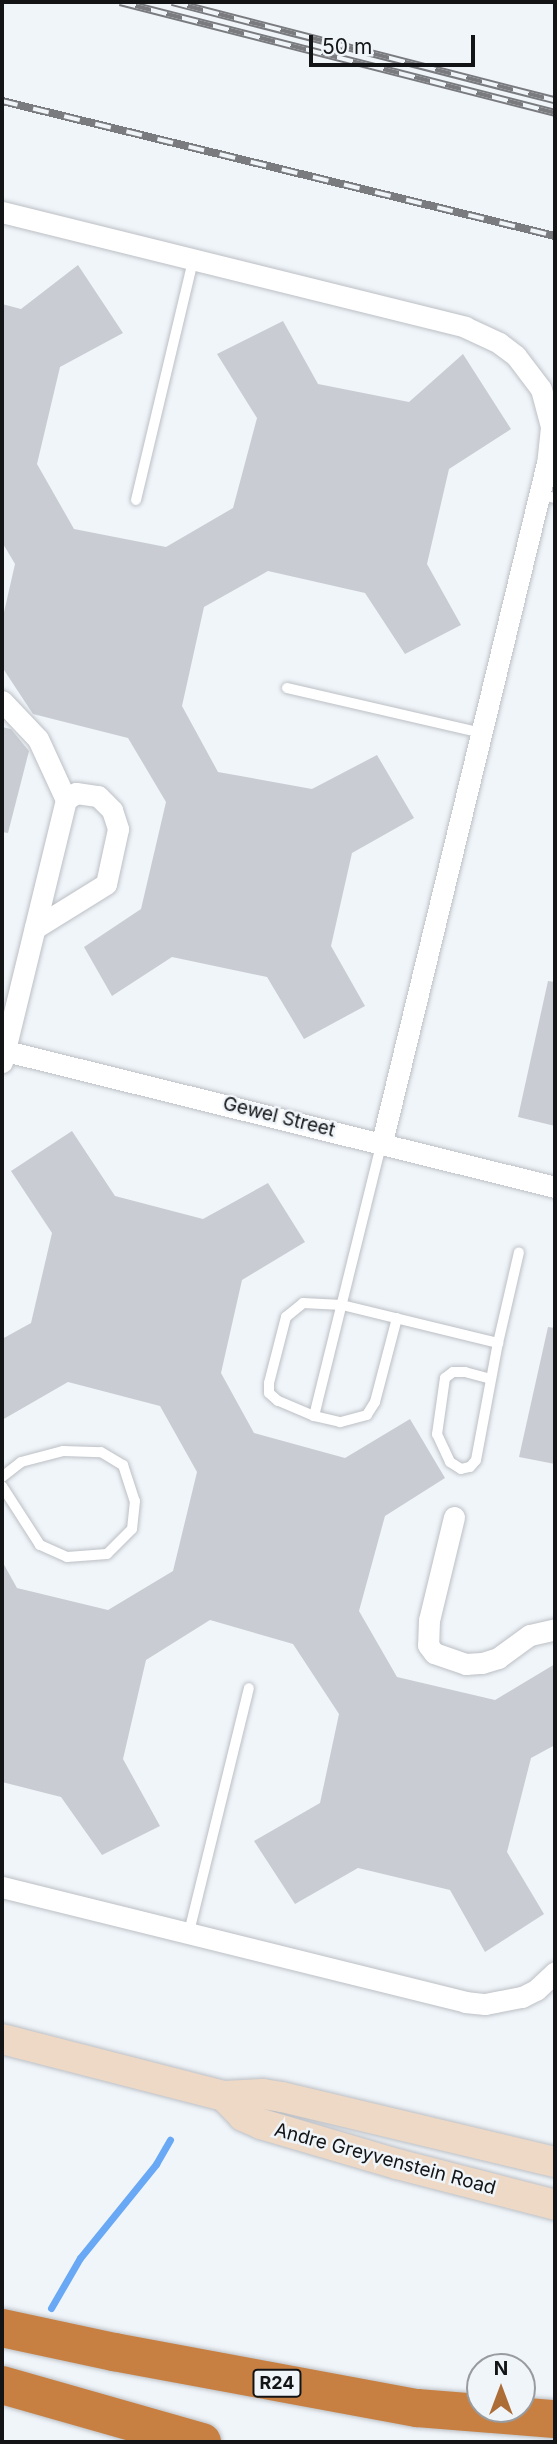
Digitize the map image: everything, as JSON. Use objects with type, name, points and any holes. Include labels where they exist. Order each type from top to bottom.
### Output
[{"type":"highway","name":"R24","points":[[2,2328],[381,2402],[486,2415],[555,2419]]},
{"type":"highway","points":[[2,2385],[202,2442]]},
{"type":"main road","name":"Andre Greyvenstein Road","points":[[2,2039],[224,2096],[264,2094],[282,2097],[555,2162]]},
{"type":"main road","name":"Andre Greyvenstein Road","points":[[224,2096],[243,2116],[261,2124],[397,2164],[555,2205]]},
{"type":"street","points":[[2,212],[465,327],[499,343],[530,372],[548,408],[550,445],[547,496],[482,733],[382,1142]]},
{"type":"street","points":[[2,701],[38,739],[66,800],[3,1054]]},
{"type":"street","points":[[35,928],[102,889],[108,878],[117,839],[112,810],[102,799],[90,794],[76,793],[66,800]]},
{"type":"street","name":"Gewel Street","points":[[3,1054],[382,1142],[555,1187]]},
{"type":"street","points":[[454,1517],[429,1620],[428,1645],[434,1653],[466,1664],[482,1663],[498,1658],[530,1635],[555,1629]]},
{"type":"street","points":[[2,1887],[485,2004],[522,1997],[536,1990],[555,1972]]},
{"type":"lane","points":[[136,500],[193,261]]},
{"type":"lane","points":[[287,688],[482,733]]},
{"type":"lane","points":[[314,1416],[382,1142]]},
{"type":"lane","points":[[491,1379],[465,1372],[453,1372],[445,1378],[437,1434],[450,1462],[461,1469],[470,1467],[476,1460],[498,1343],[519,1252]]},
{"type":"lane","points":[[397,1318],[375,1402],[367,1415],[340,1422],[314,1416],[278,1401],[270,1393],[269,1383],[286,1317],[294,1308],[316,1302],[342,1305],[397,1318],[498,1343]]},
{"type":"lane","points":[[2,1477],[21,1462],[63,1451],[101,1452],[123,1465],[135,1501],[132,1529],[107,1554],[67,1557],[40,1545],[2,1486]]},
{"type":"lane","points":[[189,1932],[248,1688]]},
{"type":"building","points":[[78,265],[123,333],[60,367],[37,464],[74,529],[166,547],[233,508],[257,418],[217,354],[283,321],[318,384],[409,402],[463,354],[511,429],[449,469],[427,564],[461,625],[405,654],[365,593],[268,571],[204,607],[182,706],[218,772],[312,789],[377,755],[414,818],[352,853],[331,946],[365,1006],[304,1039],[267,977],[172,957],[112,996],[84,947],[141,909],[166,802],[128,738],[33,714],[2,667],[2,621],[15,564],[2,542],[2,304],[21,309]]},
{"type":"building","points":[[2,727],[11,729],[29,751],[8,833],[2,832]]},
{"type":"building","points":[[548,981],[555,982],[555,1126],[518,1117]]},
{"type":"building","points":[[72,1131],[115,1196],[203,1219],[268,1183],[305,1242],[242,1280],[221,1373],[254,1433],[345,1458],[410,1419],[445,1478],[385,1516],[359,1611],[397,1677],[495,1700],[555,1664],[555,1745],[531,1758],[507,1852],[544,1914],[485,1952],[450,1890],[358,1868],[295,1904],[254,1841],[320,1803],[339,1714],[293,1644],[210,1620],[146,1660],[123,1759],[160,1826],[102,1855],[61,1797],[2,1782],[2,1561],[17,1588],[108,1610],[173,1571],[197,1472],[160,1406],[68,1382],[2,1420],[2,1339],[31,1323],[52,1233],[11,1171]]},
{"type":"building","points":[[548,1327],[555,1328],[555,1464],[519,1457]]},
{"type":"waterway","points":[[51,2308],[80,2258],[156,2164],[170,2140]]},
{"type":"railway","points":[[120,2],[555,113]]},
{"type":"railway","points":[[172,2],[555,100]]},
{"type":"railway","points":[[2,101],[555,236]]}]
